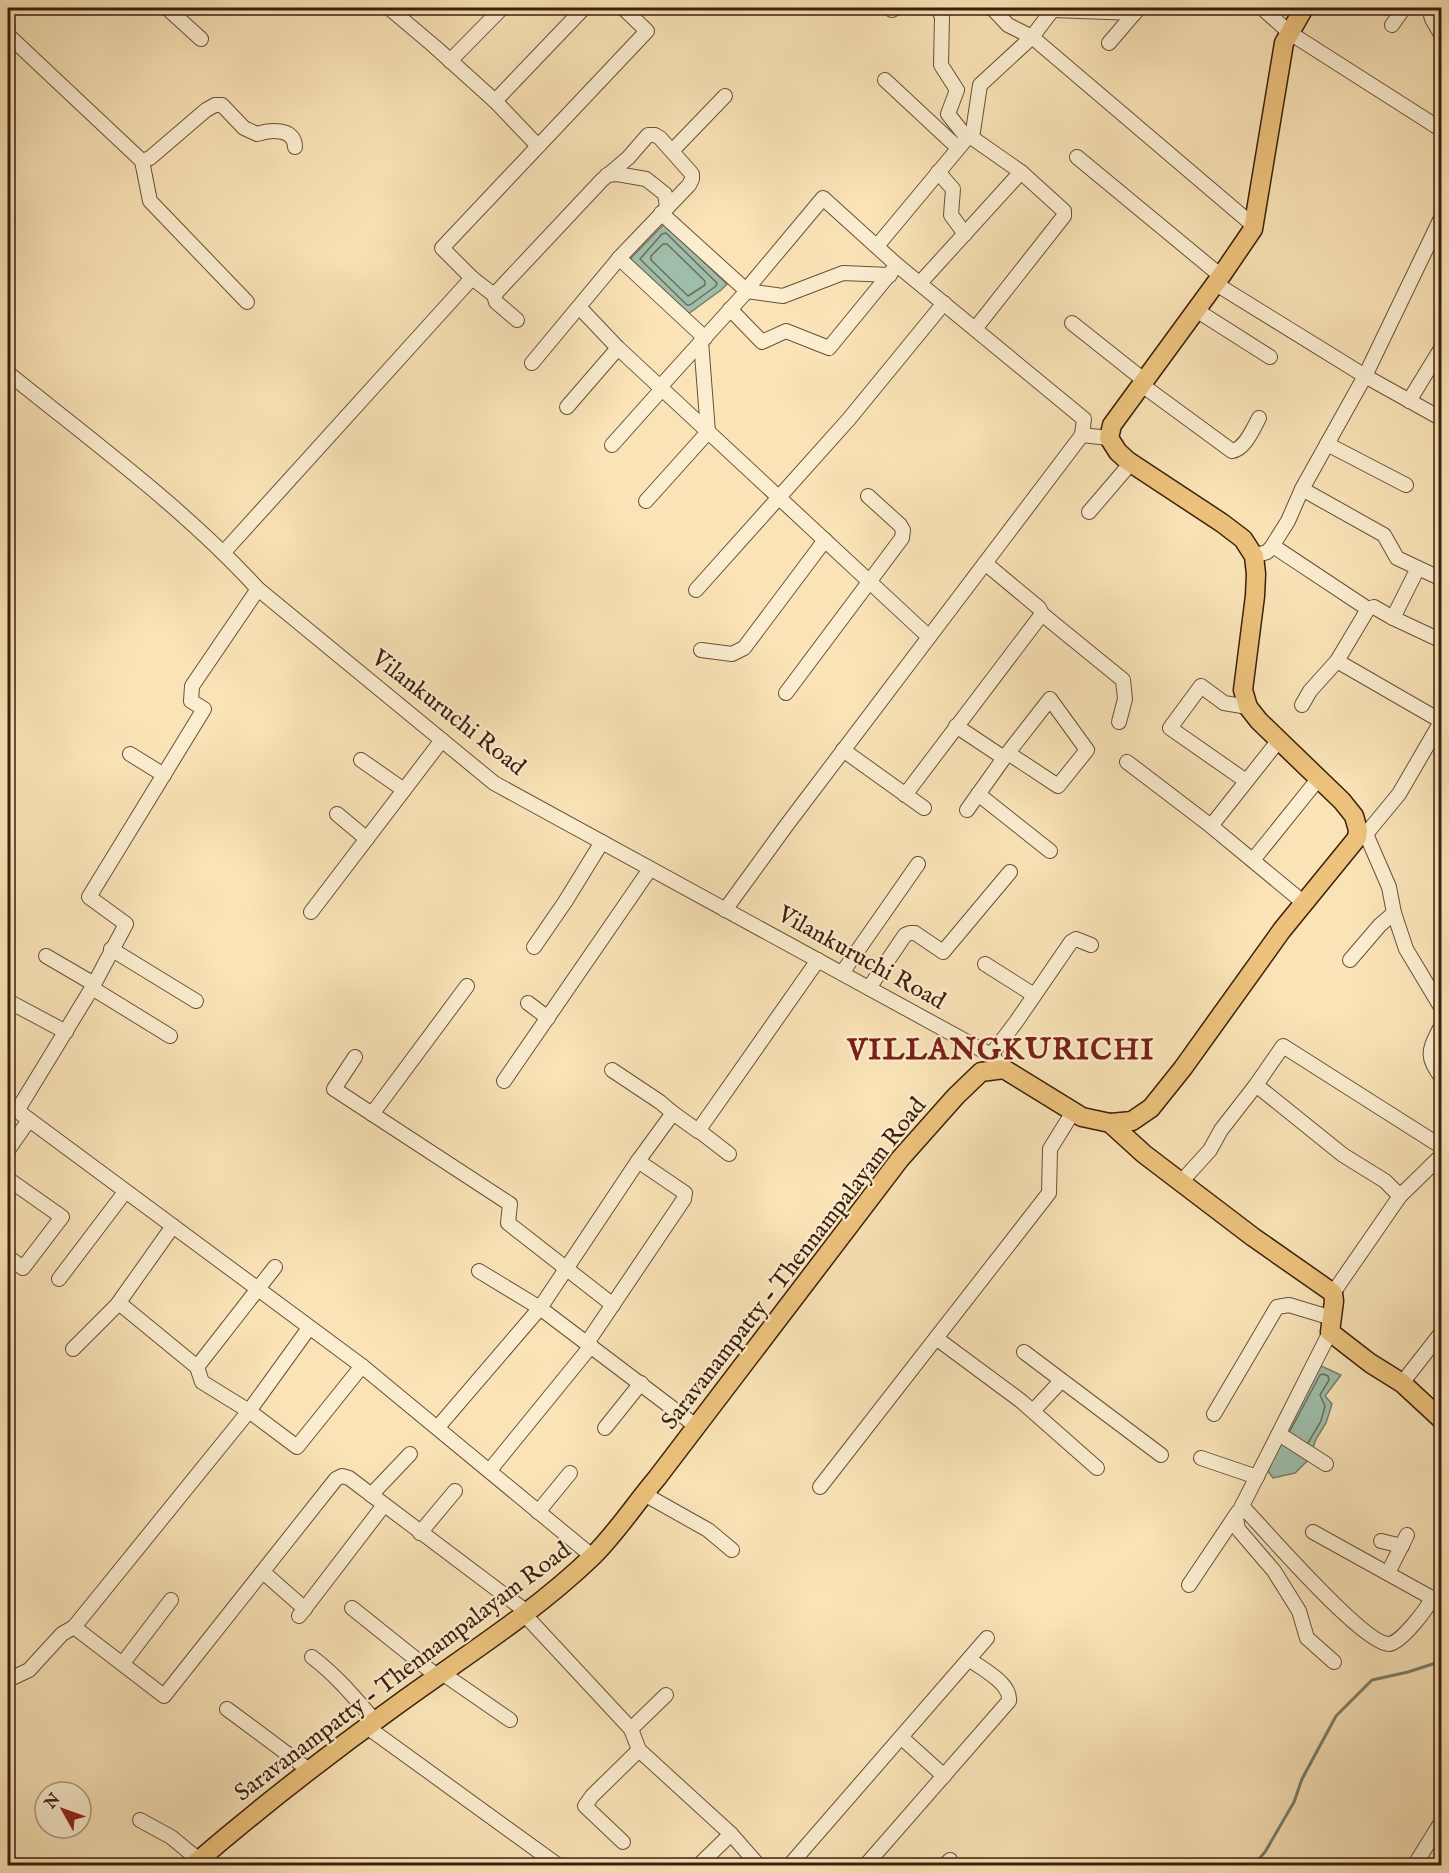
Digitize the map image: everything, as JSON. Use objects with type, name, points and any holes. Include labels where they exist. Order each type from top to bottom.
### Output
[{"type":"main road","points":[[1004,1069],[1082,1117],[1110,1123],[1132,1121],[1151,1108],[1183,1068],[1282,930],[1362,832],[1354,816],[1248,707],[1243,690],[1255,596],[1254,556],[1243,539],[1131,463],[1118,452],[1109,438],[1112,425],[1219,280],[1248,238],[1254,225],[1284,43],[1304,8]]},
{"type":"main road","name":"Saravanampatty - Thennampalayam Road","points":[[196,1863],[279,1793],[525,1613],[592,1556],[616,1531],[900,1159],[956,1096],[981,1072],[1004,1069]]},
{"type":"main road","points":[[1110,1123],[1144,1154],[1253,1237],[1333,1293],[1331,1325],[1370,1363],[1402,1383],[1442,1420]]},
{"type":"street","points":[[167,8],[201,39]]},
{"type":"street","points":[[389,8],[495,102],[538,146]]},
{"type":"street","points":[[450,61],[502,8]]},
{"type":"street","points":[[495,102],[584,8]]},
{"type":"street","points":[[517,320],[496,302],[494,295],[472,278],[444,250],[444,245],[647,31],[623,8]]},
{"type":"street","points":[[938,8],[942,16],[941,65],[957,90],[978,98]]},
{"type":"street","points":[[992,8],[1008,25],[1032,38],[1254,225]]},
{"type":"street","points":[[1262,8],[1290,33],[1442,130]]},
{"type":"street","points":[[1392,25],[1404,8]]},
{"type":"street","points":[[1429,8],[1432,19],[1442,36]]},
{"type":"street","points":[[877,246],[966,141],[980,85],[1032,38],[1054,9],[1138,10]]},
{"type":"street","points":[[1109,43],[1138,10]]},
{"type":"street","points":[[8,35],[142,161],[150,201],[247,302]]},
{"type":"street","points":[[885,80],[966,141],[1021,172],[1064,211],[1064,216],[975,329]]},
{"type":"street","points":[[957,90],[948,114],[966,141]]},
{"type":"street","points":[[672,151],[725,96]]},
{"type":"street","points":[[142,161],[150,158],[206,110],[215,105],[222,105],[244,128],[257,134],[270,130],[292,137],[295,147]]},
{"type":"street","points":[[494,295],[607,175],[628,158],[648,135],[660,138],[693,174],[692,179],[619,258],[580,308],[532,363]]},
{"type":"street","points":[[1077,158],[1219,280],[1365,376],[1442,419]]},
{"type":"street","points":[[938,172],[953,189],[951,215],[965,234]]},
{"type":"street","points":[[920,283],[1021,172]]},
{"type":"street","points":[[607,175],[617,174],[646,179],[665,194],[664,210],[746,290],[783,296],[843,273],[894,270]]},
{"type":"street","points":[[612,445],[730,309],[822,198],[849,224],[877,246],[894,270],[920,283],[1084,419],[1082,435],[843,750],[726,910]]},
{"type":"street","points":[[1254,556],[1267,552],[1273,546],[1288,521],[1302,489],[1365,376],[1442,216]]},
{"type":"street","points":[[619,258],[703,340],[708,432],[646,501]]},
{"type":"street","points":[[730,309],[762,342],[786,331],[829,348],[894,270]]},
{"type":"street","points":[[224,552],[472,278]]},
{"type":"street","points":[[696,590],[849,419],[944,303]]},
{"type":"street","points":[[580,308],[618,348],[929,637]]},
{"type":"street","points":[[1196,310],[1270,357]]},
{"type":"street","points":[[1072,323],[1143,383],[1232,452],[1241,447],[1259,418]]},
{"type":"street","points":[[1409,401],[1442,347]]},
{"type":"street","points":[[567,407],[618,348]]},
{"type":"street","name":"Vilankuruchi Road","points":[[8,373],[194,524],[258,589],[494,783],[991,1055],[1004,1069]]},
{"type":"street","points":[[1082,435],[1109,438]]},
{"type":"street","points":[[1327,444],[1406,485]]},
{"type":"street","points":[[1089,512],[1131,463]]},
{"type":"street","points":[[1302,489],[1384,535],[1397,558],[1442,579]]},
{"type":"street","points":[[786,693],[823,646],[903,534],[900,525],[868,495]]},
{"type":"street","points":[[701,650],[732,654],[744,648],[825,540]]},
{"type":"street","points":[[1273,546],[1368,609]]},
{"type":"street","points":[[985,563],[1039,608],[1042,614],[1123,680],[1125,699],[1119,722]]},
{"type":"street","points":[[1393,618],[1418,568]]},
{"type":"street","points":[[258,589],[192,686],[191,702],[204,709],[89,897],[126,924],[66,1032],[12,1107],[362,1366],[592,1556]]},
{"type":"street","points":[[1302,705],[1310,691],[1337,660],[1368,609],[1374,607],[1442,641]]},
{"type":"street","points":[[904,795],[1042,614]]},
{"type":"street","points":[[1337,660],[1441,721],[1399,794],[1362,832],[1389,887],[1394,914],[1406,949],[1442,1009]]},
{"type":"street","points":[[1246,781],[1170,728],[1201,686],[1224,703],[1248,707]]},
{"type":"street","points":[[956,726],[1006,755],[1058,786],[1087,750],[1050,699],[1006,755],[967,810]]},
{"type":"street","points":[[312,912],[442,740]]},
{"type":"street","points":[[1211,826],[1279,740]]},
{"type":"street","points":[[843,750],[924,808]]},
{"type":"street","points":[[130,754],[164,775]]},
{"type":"street","points":[[361,760],[404,790]]},
{"type":"street","points":[[1127,762],[1211,826],[1304,903]]},
{"type":"street","points":[[1252,860],[1319,778]]},
{"type":"street","points":[[978,794],[1050,851]]},
{"type":"street","points":[[336,814],[367,839]]},
{"type":"street","points":[[534,947],[602,842]]},
{"type":"street","points":[[842,973],[918,864]]},
{"type":"street","points":[[504,1081],[650,868]]},
{"type":"street","points":[[869,988],[905,935],[915,933],[943,952],[1010,872]]},
{"type":"street","points":[[1350,960],[1380,925],[1394,914]]},
{"type":"street","points":[[991,1055],[1071,942],[1076,939],[1091,945]]},
{"type":"street","points":[[111,949],[196,1001]]},
{"type":"street","points":[[46,956],[170,1036]]},
{"type":"street","points":[[698,1130],[818,960]]},
{"type":"street","points":[[985,964],[1034,995]]},
{"type":"street","points":[[372,1114],[467,986]]},
{"type":"street","points":[[8,1001],[66,1032]]},
{"type":"street","points":[[528,1003],[548,1018]]},
{"type":"street","points":[[1442,1024],[1433,1038],[1430,1051],[1432,1066],[1442,1078]]},
{"type":"street","points":[[1181,1182],[1210,1149],[1221,1130],[1283,1046],[1442,1147]]},
{"type":"street","points":[[355,1057],[334,1089],[510,1204],[508,1223],[613,1305]]},
{"type":"street","points":[[612,1070],[660,1102],[729,1154]]},
{"type":"street","points":[[1256,1085],[1343,1155],[1385,1181],[1400,1196]]},
{"type":"street","points":[[820,1487],[1049,1193],[1050,1149],[1073,1112]]},
{"type":"street","points":[[438,1427],[540,1308],[638,1161],[673,1113]]},
{"type":"street","points":[[8,1150],[29,1120]]},
{"type":"street","points":[[1333,1293],[1400,1196],[1442,1155]]},
{"type":"street","points":[[490,1470],[589,1344],[684,1199],[685,1193],[638,1161]]},
{"type":"street","points":[[8,1179],[62,1216],[22,1268],[8,1257]]},
{"type":"street","points":[[59,1279],[125,1192]]},
{"type":"street","points":[[73,1349],[119,1303],[173,1226]]},
{"type":"street","points":[[197,1367],[275,1267]]},
{"type":"street","points":[[479,1270],[540,1308],[696,1425]]},
{"type":"street","points":[[119,1303],[197,1367],[202,1382],[249,1411],[297,1447],[362,1366]]},
{"type":"street","points":[[1215,1414],[1277,1307],[1289,1305],[1331,1325],[1236,1518],[1238,1529],[1274,1571],[1299,1611],[1307,1638],[1334,1662]]},
{"type":"street","points":[[8,1680],[29,1670],[62,1634],[74,1627],[249,1411],[309,1328]]},
{"type":"street","points":[[1402,1383],[1442,1332]]},
{"type":"street","points":[[936,1338],[1032,1412],[1097,1468]]},
{"type":"street","points":[[1024,1352],[1161,1455]]},
{"type":"street","points":[[1032,1412],[1061,1381]]},
{"type":"street","points":[[605,1428],[641,1383]]},
{"type":"street","points":[[1279,1434],[1326,1464]]},
{"type":"street","points":[[371,1495],[410,1454]]},
{"type":"street","points":[[1201,1458],[1257,1477]]},
{"type":"street","points":[[538,1512],[570,1473]]},
{"type":"street","points":[[74,1627],[164,1696],[336,1479],[342,1476],[349,1478],[525,1613],[631,1729],[639,1750],[731,1834],[759,1866]]},
{"type":"street","points":[[420,1533],[455,1491]]},
{"type":"street","points":[[644,1494],[708,1530],[732,1550]]},
{"type":"street","points":[[263,1572],[302,1612],[384,1505]]},
{"type":"street","points":[[1189,1585],[1242,1506]]},
{"type":"street","points":[[1242,1506],[1360,1629],[1382,1643],[1391,1644],[1399,1639],[1437,1598],[1313,1532]]},
{"type":"street","points":[[1381,1541],[1404,1541],[1388,1573]]},
{"type":"street","points":[[123,1663],[171,1600]]},
{"type":"street","points":[[352,1608],[440,1675],[510,1720]]},
{"type":"street","points":[[789,1866],[987,1638]]},
{"type":"street","points":[[312,1657],[346,1686],[371,1724],[559,1866]]},
{"type":"street","points":[[865,1866],[1009,1701],[1010,1695],[1007,1688],[969,1659]]},
{"type":"street","points":[[631,1729],[666,1695]]},
{"type":"street","points":[[227,1709],[309,1770]]},
{"type":"street","points":[[902,1738],[944,1776]]},
{"type":"street","points":[[623,1842],[585,1806],[592,1796],[639,1750]]},
{"type":"street","points":[[140,1820],[171,1837],[196,1863]]},
{"type":"street","points":[[1414,1866],[1442,1821]]},
{"type":"street","points":[[698,1866],[731,1834]]},
{"type":"water","points":[[664,224],[727,284],[688,314],[630,259]]},
{"type":"water","points":[[1319,1365],[1341,1375],[1325,1396],[1332,1404],[1326,1423],[1316,1439],[1309,1459],[1295,1473],[1273,1478],[1268,1471],[1276,1447]]},
{"type":"waterway","points":[[1253,1866],[1265,1852],[1294,1802],[1302,1779],[1336,1716],[1372,1680],[1442,1661]]},
{"type":"district","name":"VILLANGKURICHI","points":[[1001,1049]]}]
